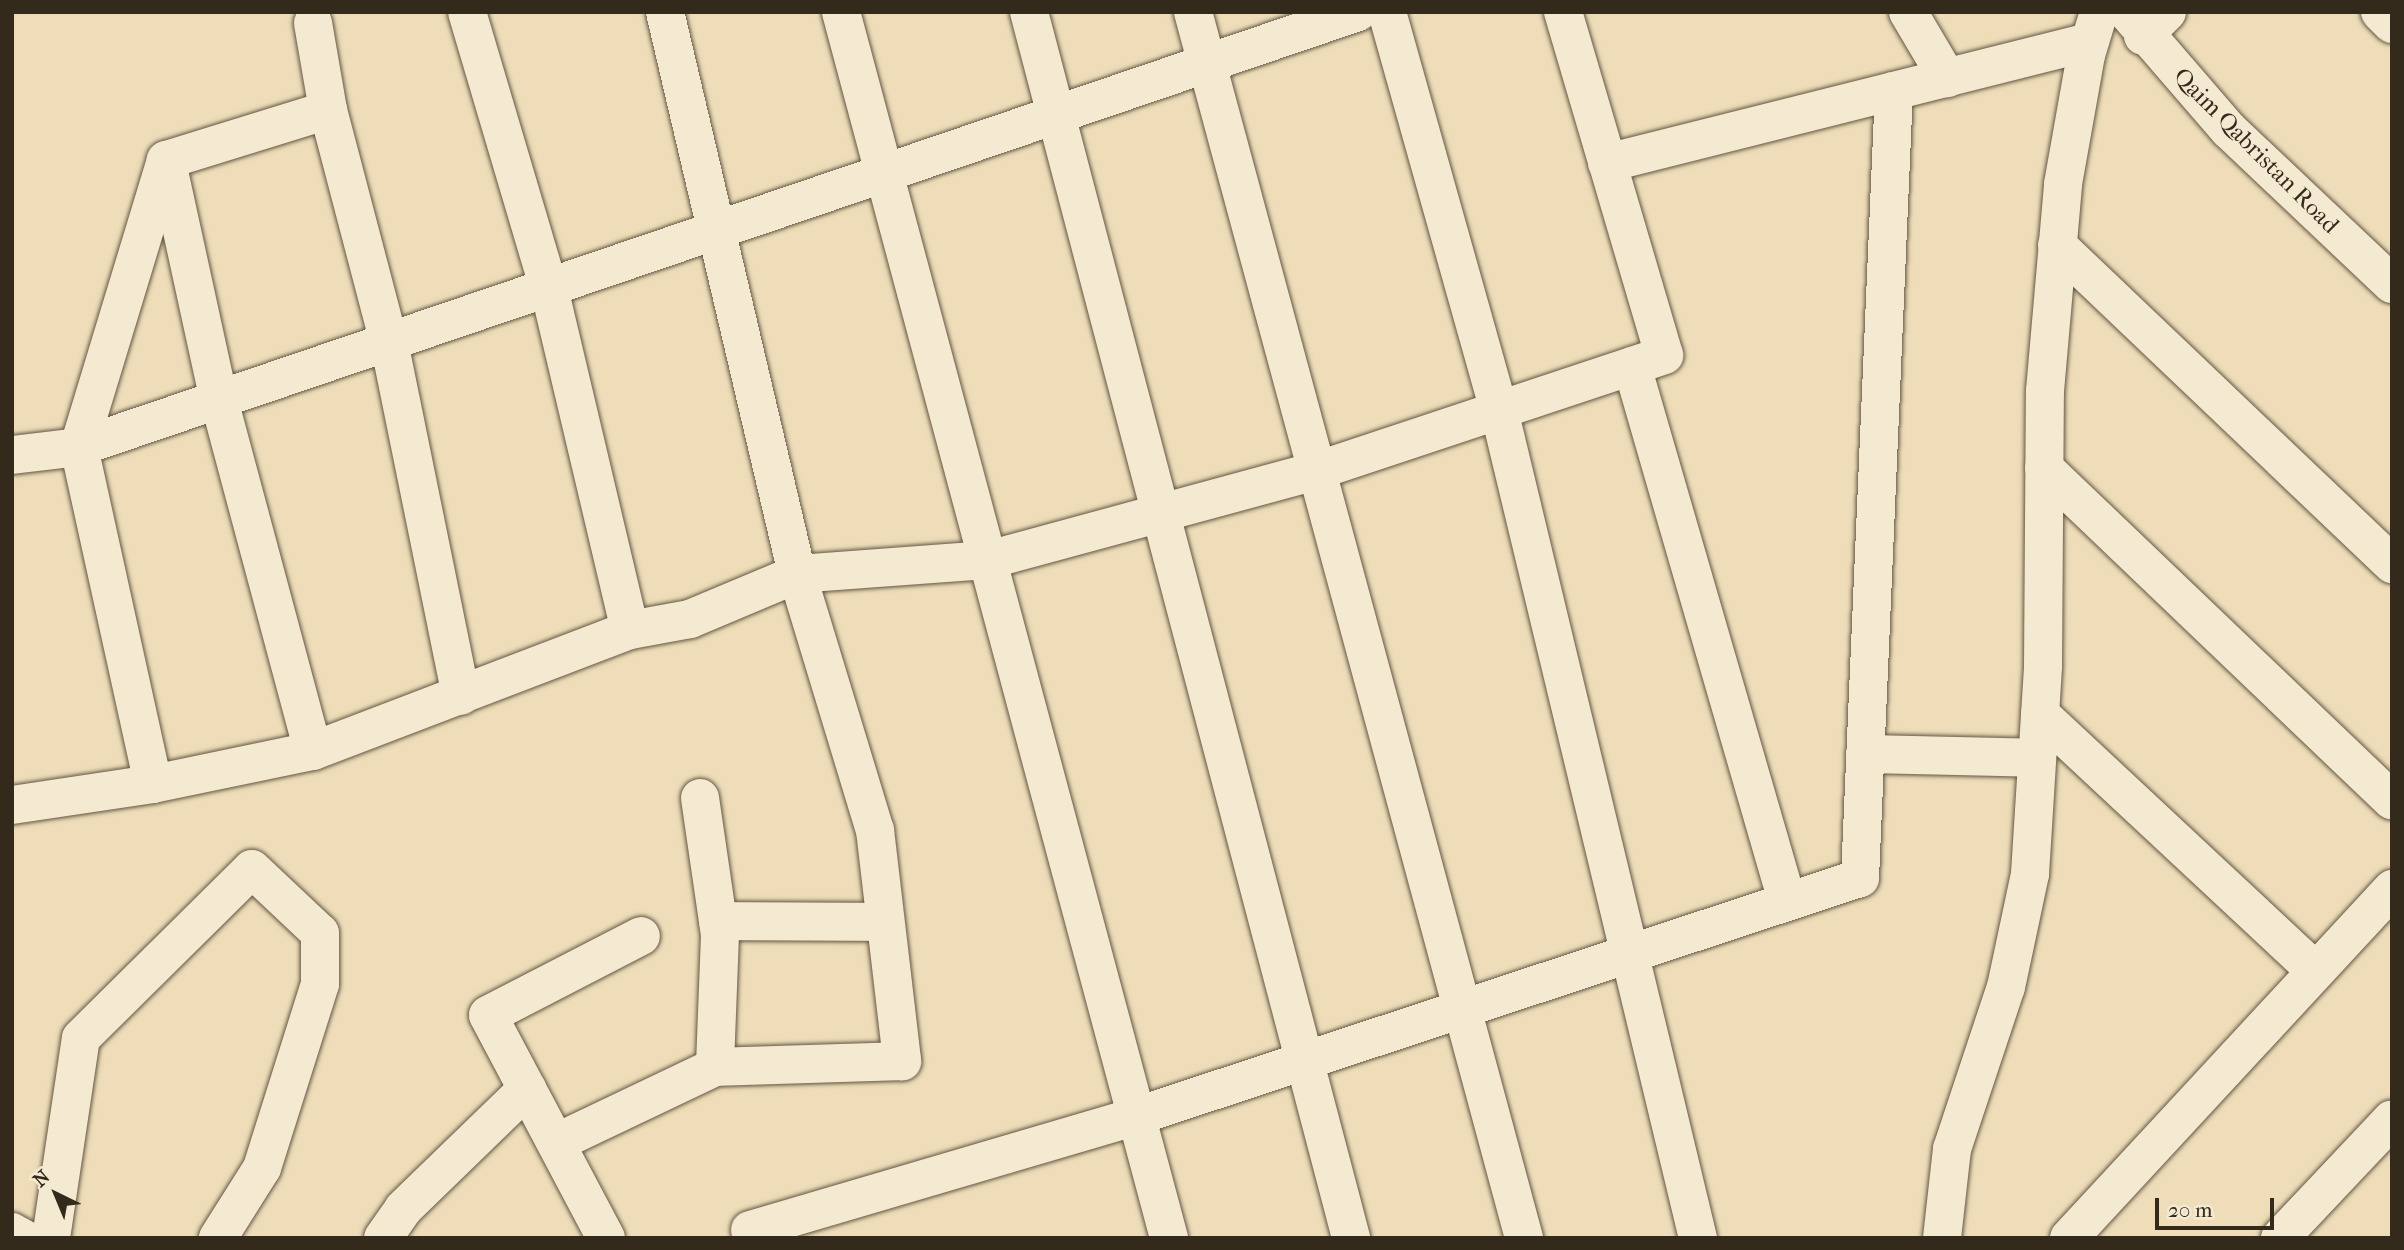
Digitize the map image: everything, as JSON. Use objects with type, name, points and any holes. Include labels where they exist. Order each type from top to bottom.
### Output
[{"type":"street","points":[[467,12],[550,288],[630,630]]},
{"type":"street","points":[[555,1143],[715,1067],[902,1061],[875,830],[797,574],[720,230],[665,12]]},
{"type":"street","points":[[841,12],[1169,1238]]},
{"type":"street","points":[[1029,12],[1351,1238]]},
{"type":"street","points":[[1193,12],[1524,1238]]},
{"type":"street","points":[[12,455],[79,447],[1359,12]]},
{"type":"street","points":[[1387,12],[1499,410],[1698,1238]]},
{"type":"street","points":[[1908,12],[1947,78]]},
{"type":"street","points":[[2380,12],[2392,24]]},
{"type":"street","points":[[12,805],[153,784],[313,751],[630,630],[690,619],[797,574],[988,560],[1316,471],[1664,355],[1566,13]]},
{"type":"street","name":"Qaim Qabristan Road","points":[[2146,20],[2229,130],[2392,284]]},
{"type":"street","points":[[313,23],[328,110],[389,342],[461,696]]},
{"type":"street","points":[[1607,163],[1947,78],[2094,27],[2057,245],[2044,468],[2040,714],[2030,874],[2006,986],[1952,1149],[1942,1238]]},
{"type":"street","points":[[750,1230],[1136,1116],[1629,951],[1860,878],[1894,91]]},
{"type":"street","points":[[166,160],[328,110]]},
{"type":"street","points":[[166,160],[219,400],[313,751]]},
{"type":"street","points":[[153,784],[79,447],[166,160]]},
{"type":"street","points":[[2057,245],[2392,564]]},
{"type":"street","points":[[1632,366],[1787,901]]},
{"type":"street","points":[[2044,468],[2392,800]]},
{"type":"street","points":[[2040,714],[2316,971]]},
{"type":"street","points":[[1865,754],[2037,758]]},
{"type":"street","points":[[700,798],[718,921],[715,1067]]},
{"type":"street","points":[[51,1238],[81,1038],[252,869],[320,933],[320,984],[262,1168],[218,1238]]},
{"type":"street","points":[[2069,1238],[2392,889]]},
{"type":"street","points":[[718,921],[886,922]]},
{"type":"street","points":[[599,1234],[488,1015],[641,936]]},
{"type":"street","points":[[383,1238],[403,1209],[527,1089]]},
{"type":"street","points":[[2280,1238],[2392,1119]]},
{"type":"street","points":[[12,1232],[23,1238]]}]
